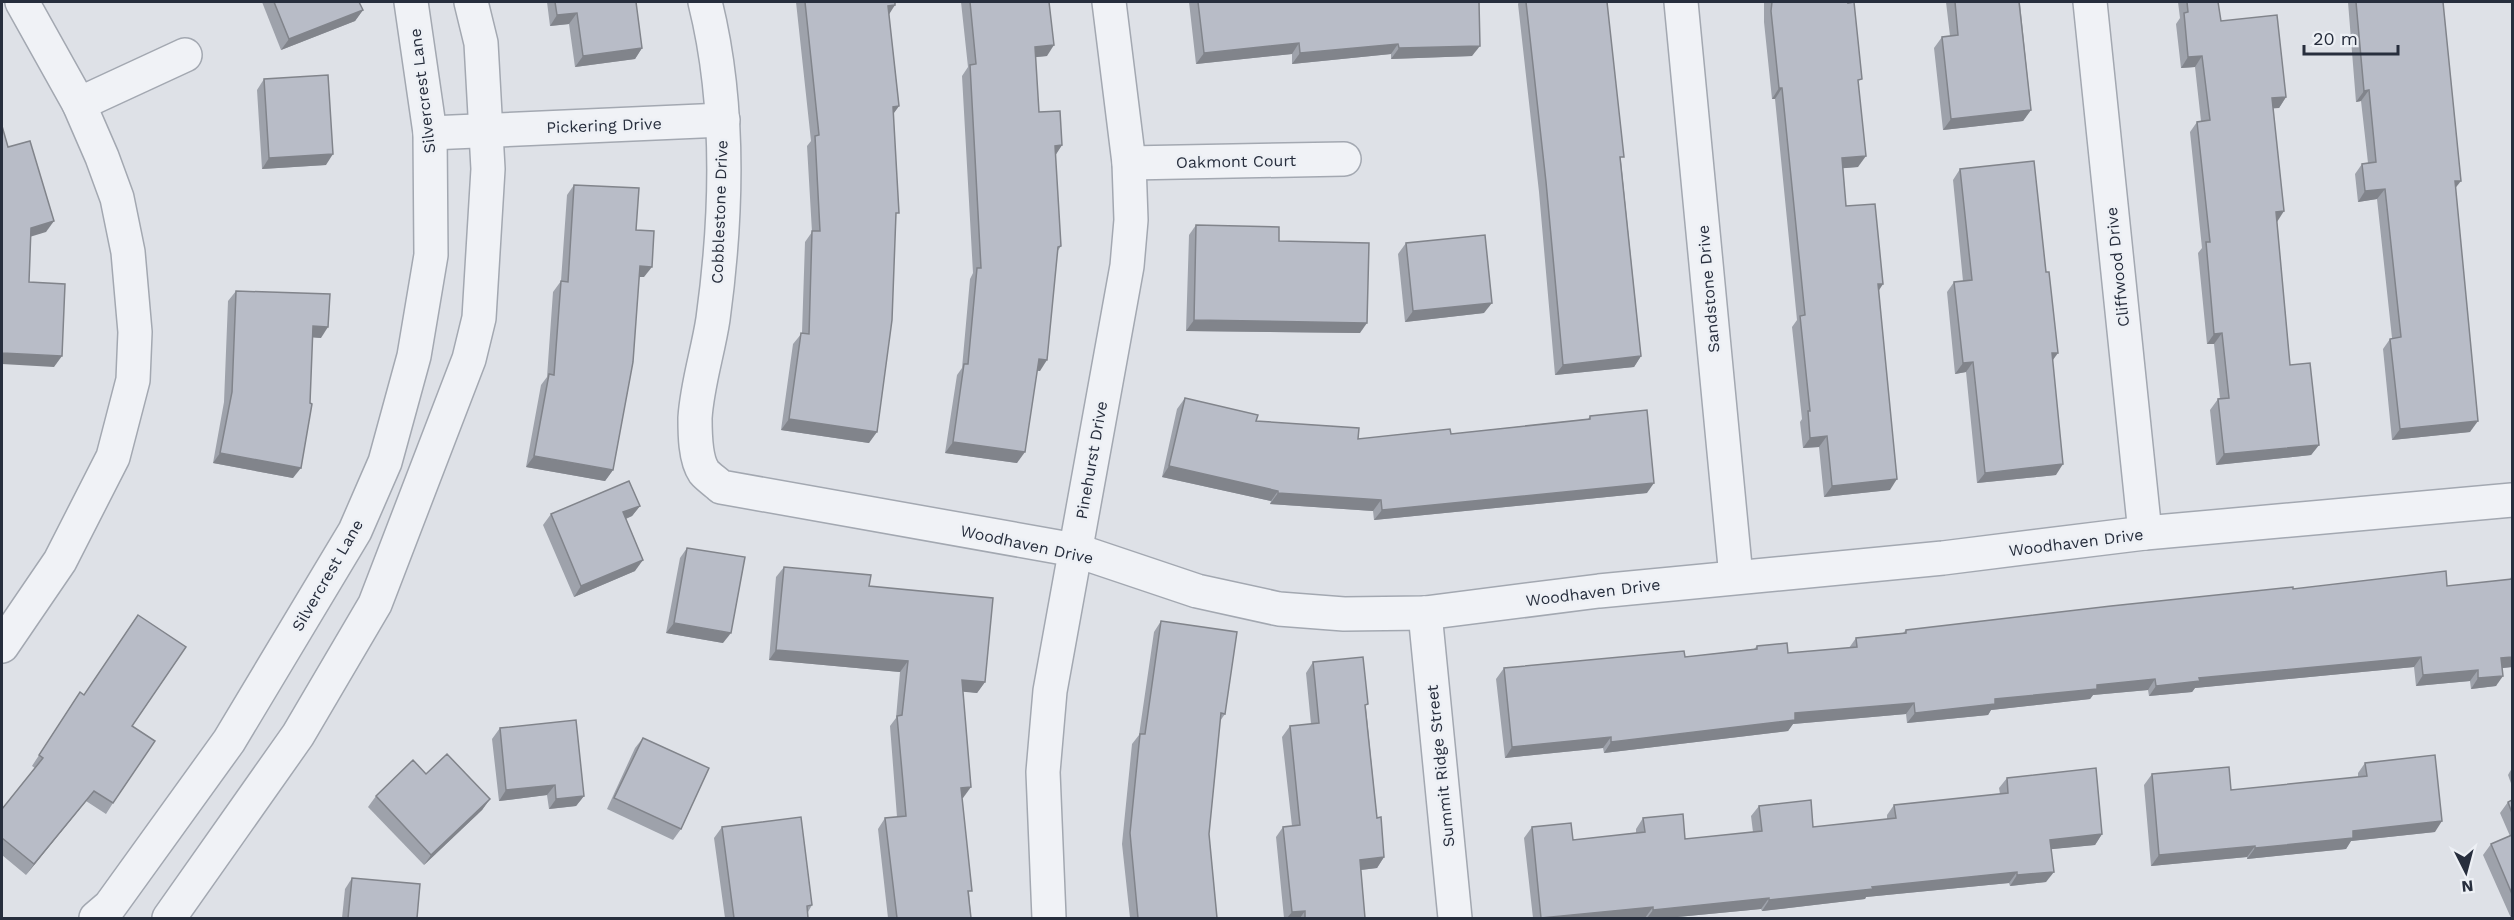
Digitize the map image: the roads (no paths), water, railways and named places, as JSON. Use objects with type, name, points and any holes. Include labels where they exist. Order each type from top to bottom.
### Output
[{"type":"street","points":[[2,646],[60,561],[112,457],[133,380],[135,332],[128,252],[117,198],[102,157],[78,104],[22,2]]},
{"type":"street","name":"Silvercrest Lane","points":[[96,918],[110,906],[229,741],[355,531],[381,472],[414,356],[430,255],[430,133],[411,2]]},
{"type":"street","points":[[169,918],[298,735],[375,604],[469,359],[479,318],[488,169],[481,43],[471,2]]},
{"type":"street","name":"Cobblestone Drive","points":[[699,459],[695,418],[713,319],[721,239],[723,120],[711,27],[705,2]]},
{"type":"street","name":"Pinehurst Drive","points":[[1049,918],[1043,772],[1050,691],[1127,266],[1131,220],[1129,163],[1109,2]]},
{"type":"street","name":"Sandstone Drive","points":[[1682,2],[1736,577]]},
{"type":"street","name":"Cliffwood Drive","points":[[2090,2],[2145,533]]},
{"type":"street","points":[[78,104],[184,55]]},
{"type":"street","name":"Pickering Drive","points":[[430,133],[723,120]]},
{"type":"street","name":"Oakmont Court","points":[[1129,163],[1344,159]]},
{"type":"street","name":"Woodhaven Drive","points":[[699,459],[704,472],[721,487],[1075,550],[1197,591],[1279,609],[1344,614],[1425,612],[1736,577],[1943,558],[2145,533],[2512,500]]},
{"type":"street","name":"Summit Ridge Street","points":[[1425,612],[1455,918]]}]
